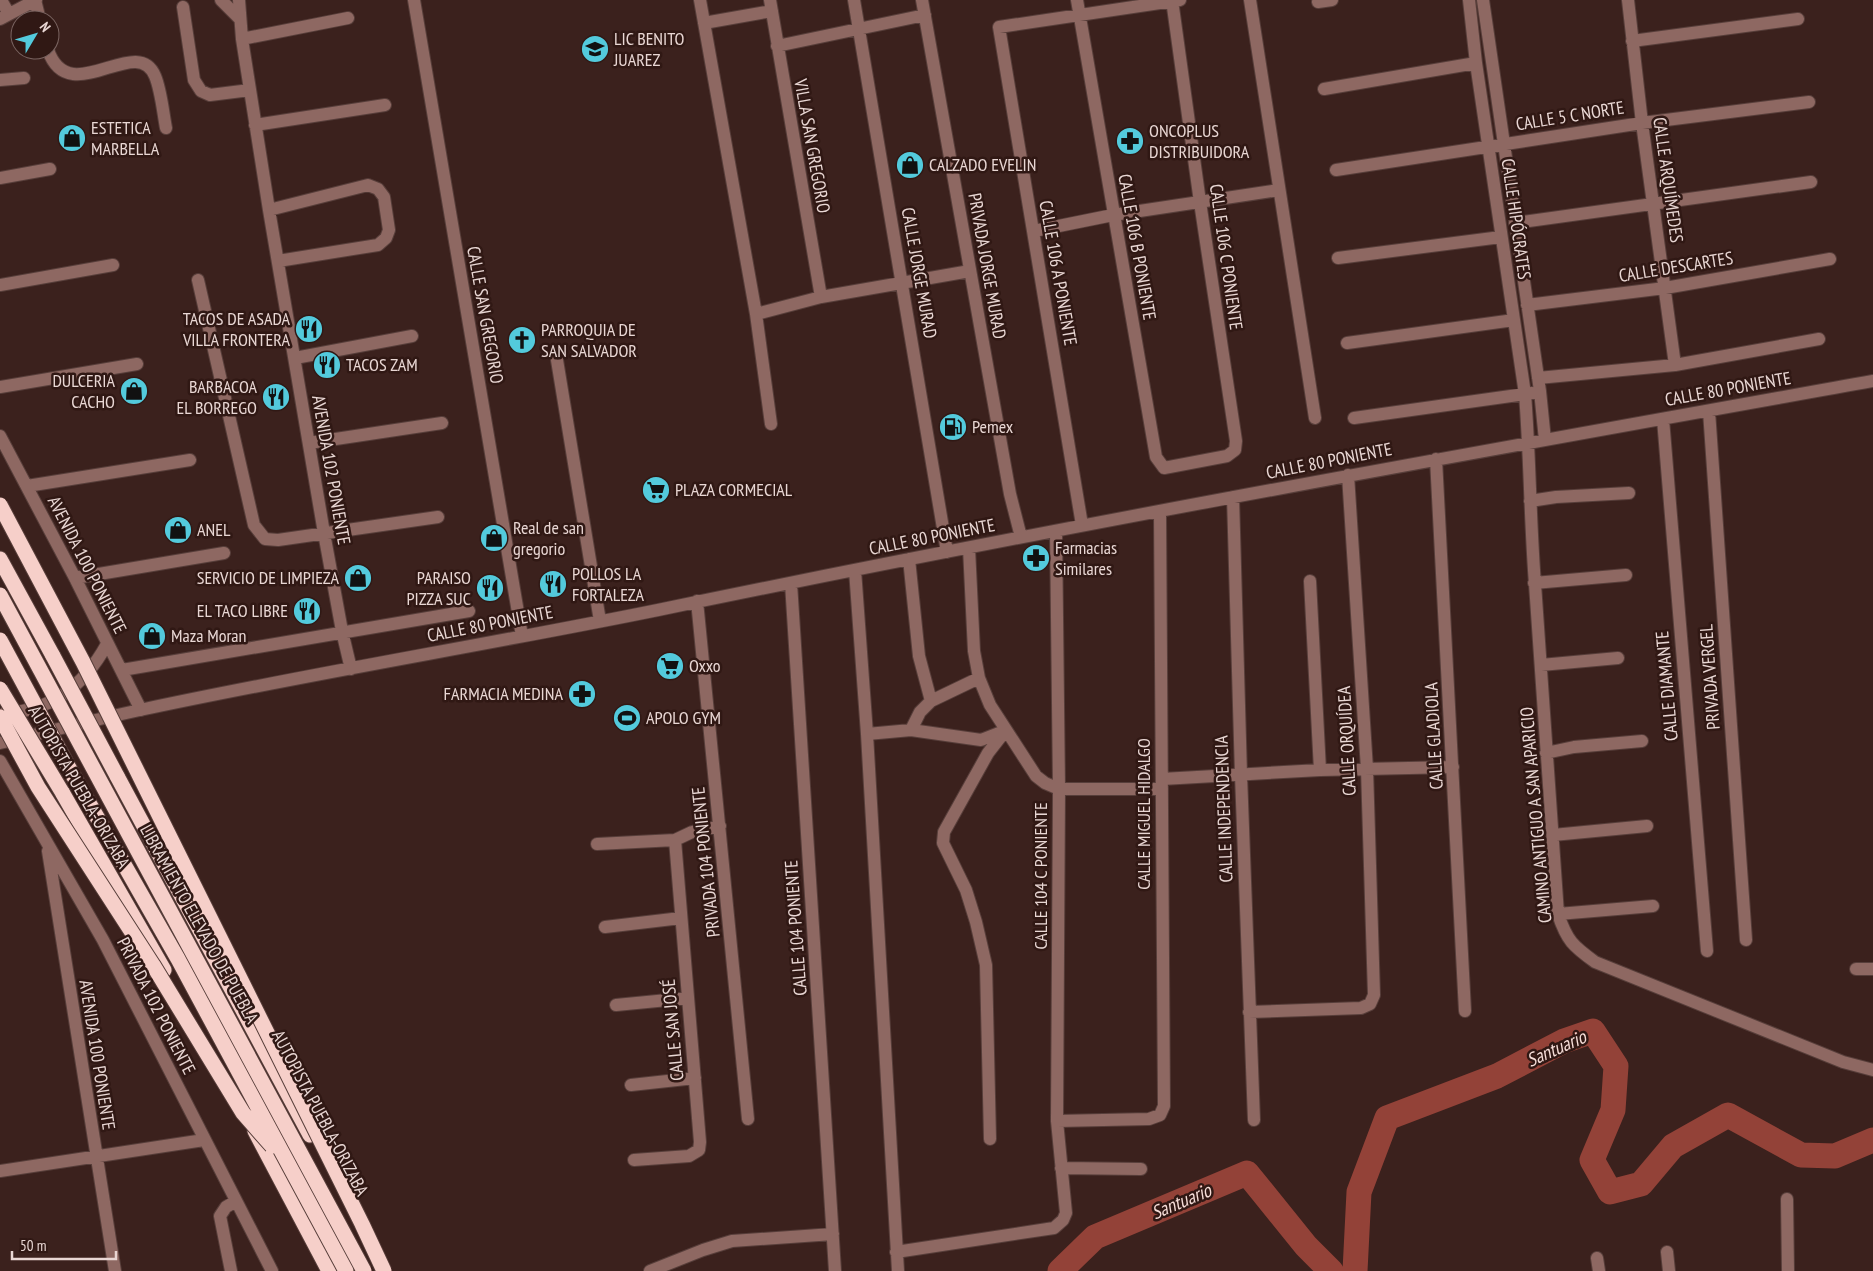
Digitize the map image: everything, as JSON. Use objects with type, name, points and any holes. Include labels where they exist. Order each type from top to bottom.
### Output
[{"type":"highway","points":[[0,505],[83,662],[358,1215],[383,1271]]},
{"type":"highway","name":"AUTOPISTA PUEBLA-ORIZABA","points":[[0,559],[383,1271]]},
{"type":"highway","name":"LIBRAMIENTO ELEVADO DE PUEBLA","points":[[0,595],[364,1271]]},
{"type":"highway","name":"LIBRAMIENTO ELEVADO DE PUEBLA","points":[[0,640],[69,768],[178,959],[346,1271]]},
{"type":"highway","name":"AUTOPISTA PUEBLA-ORIZABA","points":[[0,689],[62,792],[237,1098],[329,1271]]},
{"type":"highway","points":[[0,716],[38,787],[153,965],[243,1113],[286,1161]]},
{"type":"street","points":[[1,0],[4,17],[20,4],[36,0]]},
{"type":"street","points":[[221,0],[239,18]]},
{"type":"street","name":"AVENIDA 102 PONIENTE","points":[[239,0],[239,18],[269,210],[324,534],[351,669]]},
{"type":"street","name":"CALLE SAN GREGORIO","points":[[414,0],[522,636]]},
{"type":"street","points":[[700,0],[756,314],[771,424]]},
{"type":"street","name":"CALLE JORGE MURAD","points":[[854,0],[947,552]]},
{"type":"street","name":"PRIVADA JORGE MURAD","points":[[922,0],[1010,494],[1021,537]]},
{"type":"street","name":"CALLE 106 B PONIENTE","points":[[1077,0],[1156,457],[1164,468]]},
{"type":"street","points":[[1080,15],[1175,0]]},
{"type":"street","name":"CALLE 106 C PONIENTE","points":[[1164,468],[1227,456],[1235,450],[1236,441],[1200,202],[1175,0]]},
{"type":"street","points":[[1250,0],[1315,418]]},
{"type":"street","points":[[1318,2],[1332,0]]},
{"type":"street","name":"CALLE HIPÓCRATES","points":[[1469,0],[1476,63],[1525,394],[1529,443]]},
{"type":"street","name":"CALLE HIPÓCRATES","points":[[1483,0],[1540,392],[1545,440]]},
{"type":"street","name":"CALLE ARQUÍMEDES","points":[[1628,0],[1642,123],[1675,365]]},
{"type":"street","points":[[704,23],[771,5]]},
{"type":"street","name":"VILLA SAN GREGORIO","points":[[771,5],[821,297]]},
{"type":"street","points":[[183,6],[194,80],[202,91],[210,95],[250,90]]},
{"type":"street","points":[[777,46],[924,15]]},
{"type":"street","name":"CALLE 106 A PONIENTE","points":[[1080,15],[999,27],[1082,525]]},
{"type":"street","points":[[242,39],[348,18]]},
{"type":"street","points":[[1632,41],[1798,19]]},
{"type":"street","points":[[53,60],[62,71],[74,75],[92,72],[122,62],[145,64],[155,74],[166,128]]},
{"type":"street","points":[[1324,88],[1476,63]]},
{"type":"street","points":[[0,80],[24,78]]},
{"type":"street","name":"CALLE 5 C NORTE","points":[[1336,170],[1642,123],[1809,102]]},
{"type":"street","points":[[255,125],[385,104]]},
{"type":"street","points":[[0,178],[50,169]]},
{"type":"street","points":[[1515,223],[1811,182]]},
{"type":"street","points":[[269,210],[368,185],[378,189],[384,197],[389,230],[386,238],[378,245],[278,261]]},
{"type":"street","points":[[1034,230],[1113,215],[1279,190]]},
{"type":"street","points":[[1338,258],[1501,237]]},
{"type":"street","points":[[1504,255],[1520,252]]},
{"type":"street","name":"CALLE DESCARTES","points":[[1527,304],[1665,288],[1830,259]]},
{"type":"street","points":[[0,285],[114,265]]},
{"type":"street","points":[[756,314],[821,297],[970,271]]},
{"type":"street","points":[[198,280],[254,525],[265,539],[278,540],[438,517]]},
{"type":"street","points":[[1347,342],[1514,320]]},
{"type":"street","points":[[295,358],[412,336]]},
{"type":"street","points":[[1538,378],[1675,365],[1819,339]]},
{"type":"street","points":[[556,354],[600,621]]},
{"type":"street","points":[[0,387],[137,364]]},
{"type":"street","name":"CALLE 80 PONIENTE","points":[[0,743],[141,710],[1082,525],[1160,512],[1436,459],[1873,382]]},
{"type":"street","points":[[1354,418],[1540,392]]},
{"type":"street","name":"PRIVADA VERGEL","points":[[1709,411],[1746,940]]},
{"type":"street","name":"CALLE DIAMANTE","points":[[1663,419],[1707,951]]},
{"type":"street","points":[[309,443],[442,423]]},
{"type":"street","name":"AVENIDA 100 PONIENTE","points":[[0,436],[75,578],[141,710]]},
{"type":"street","name":"CAMINO ANTIGUO A SAN APARICIO","points":[[1529,443],[1534,583],[1546,753],[1558,914],[1564,933],[1574,946],[1595,962],[1844,1062],[1873,1070]]},
{"type":"street","name":"CALLE GLADIOLA","points":[[1436,459],[1465,1011]]},
{"type":"street","points":[[27,486],[190,460]]},
{"type":"street","name":"CALLE ORQUÍDEA","points":[[1249,1012],[1361,1008],[1370,1004],[1374,995],[1367,769],[1348,475]]},
{"type":"street","points":[[1530,501],[1556,497],[1629,493]]},
{"type":"street","name":"CALLE INDEPENDENCIA","points":[[1233,497],[1254,1120]]},
{"type":"street","name":"CALLE MIGUEL HIDALGO","points":[[1057,1121],[1149,1119],[1160,1115],[1164,1106],[1160,512]]},
{"type":"street","name":"CALLE 104 C PONIENTE","points":[[896,1252],[1054,1228],[1063,1220],[1066,1213],[1057,1121],[1059,789],[1056,531]]},
{"type":"street","points":[[969,548],[974,651],[979,678],[990,705],[1036,776],[1045,783],[1059,789],[1162,784],[1241,775],[1320,770],[1453,767]]},
{"type":"street","points":[[75,578],[224,553]]},
{"type":"street","points":[[909,559],[919,656],[931,701]]},
{"type":"street","points":[[854,570],[867,734],[898,1271]]},
{"type":"street","points":[[1534,583],[1626,575]]},
{"type":"street","points":[[1310,581],[1320,770]]},
{"type":"street","name":"CALLE 104 PONIENTE","points":[[791,583],[835,1271]]},
{"type":"street","name":"PRIVADA 104 PONIENTE","points":[[697,601],[748,1119]]},
{"type":"street","points":[[122,670],[342,631],[469,611]]},
{"type":"street","points":[[0,716],[29,710],[61,696],[88,674],[107,644]]},
{"type":"street","points":[[1541,665],[1618,658]]},
{"type":"street","points":[[911,730],[920,712],[931,701],[979,678]]},
{"type":"street","points":[[867,734],[911,730],[981,740],[1006,730]]},
{"type":"street","points":[[990,1140],[986,965],[966,890],[943,844],[944,832],[988,753],[1006,730]]},
{"type":"street","points":[[1546,753],[1642,741]]},
{"type":"street","name":"PRIVADA 102 PONIENTE","points":[[0,761],[103,940],[272,1271]]},
{"type":"street","points":[[597,844],[675,840],[692,832],[720,826]]},
{"type":"street","points":[[1553,835],[1647,826]]},
{"type":"street","name":"CALLE SAN JOSÉ","points":[[634,1160],[689,1156],[698,1150],[700,1142],[675,840]]},
{"type":"street","name":"AVENIDA 100 PONIENTE","points":[[46,843],[115,1271]]},
{"type":"street","points":[[1558,914],[1653,906]]},
{"type":"street","points":[[605,927],[681,918]]},
{"type":"street","points":[[1856,969],[1873,969]]},
{"type":"street","points":[[616,1005],[688,998]]},
{"type":"street","points":[[631,1085],[695,1078]]},
{"type":"street","points":[[0,1170],[204,1140]]},
{"type":"street","points":[[1061,1168],[1141,1169]]},
{"type":"street","points":[[1787,1199],[1788,1271]]},
{"type":"street","points":[[231,1271],[220,1216],[226,1207],[236,1201]]},
{"type":"street","points":[[650,1271],[703,1250],[732,1241],[833,1234]]},
{"type":"street","points":[[1667,1252],[1669,1271]]},
{"type":"waterway","name":"Santuario","points":[[1355,1271],[1359,1192],[1387,1118],[1497,1076],[1564,1041],[1593,1031],[1616,1066],[1613,1110],[1592,1160],[1610,1192],[1641,1184],[1673,1146],[1728,1115],[1801,1155],[1835,1156],[1873,1140]]},
{"type":"waterway","name":"Santuario","points":[[1060,1271],[1095,1237],[1247,1173],[1306,1246],[1331,1271]]},
{"type":"place","name":"LIC BENITO JUAREZ","points":[[595,49]]},
{"type":"place","name":"ESTETICA MARBELLA","points":[[72,138]]},
{"type":"place","name":"ONCOPLUS DISTRIBUIDORA","points":[[1130,141]]},
{"type":"place","name":"CALZADO EVELIN","points":[[910,165]]},
{"type":"place","name":"TACOS DE ASADA VILLA FRONTERA","points":[[309,329]]},
{"type":"place","name":"PARROQUIA DE SAN SALVADOR","points":[[522,340]]},
{"type":"place","name":"TACOS ZAM","points":[[327,365]]},
{"type":"place","name":"DULCERIA CACHO","points":[[134,391]]},
{"type":"place","name":"BARBACOA EL BORREGO","points":[[276,397]]},
{"type":"place","name":"Pemex","points":[[953,427]]},
{"type":"place","name":"PLAZA CORMECIAL","points":[[656,490]]},
{"type":"place","name":"ANEL","points":[[178,530]]},
{"type":"place","name":"Real de san gregorio","points":[[494,538]]},
{"type":"place","name":"Farmacias Similares","points":[[1036,558]]},
{"type":"place","name":"SERVICIO DE LIMPIEZA","points":[[358,578]]},
{"type":"place","name":"POLLOS LA FORTALEZA","points":[[553,584]]},
{"type":"place","name":"PARAISO PIZZA SUC","points":[[490,588]]},
{"type":"place","name":"EL TACO LIBRE","points":[[307,611]]},
{"type":"place","name":"Maza Moran","points":[[152,636]]},
{"type":"place","name":"Oxxo","points":[[670,666]]},
{"type":"place","name":"FARMACIA MEDINA","points":[[582,694]]},
{"type":"place","name":"APOLO GYM","points":[[627,718]]}]
